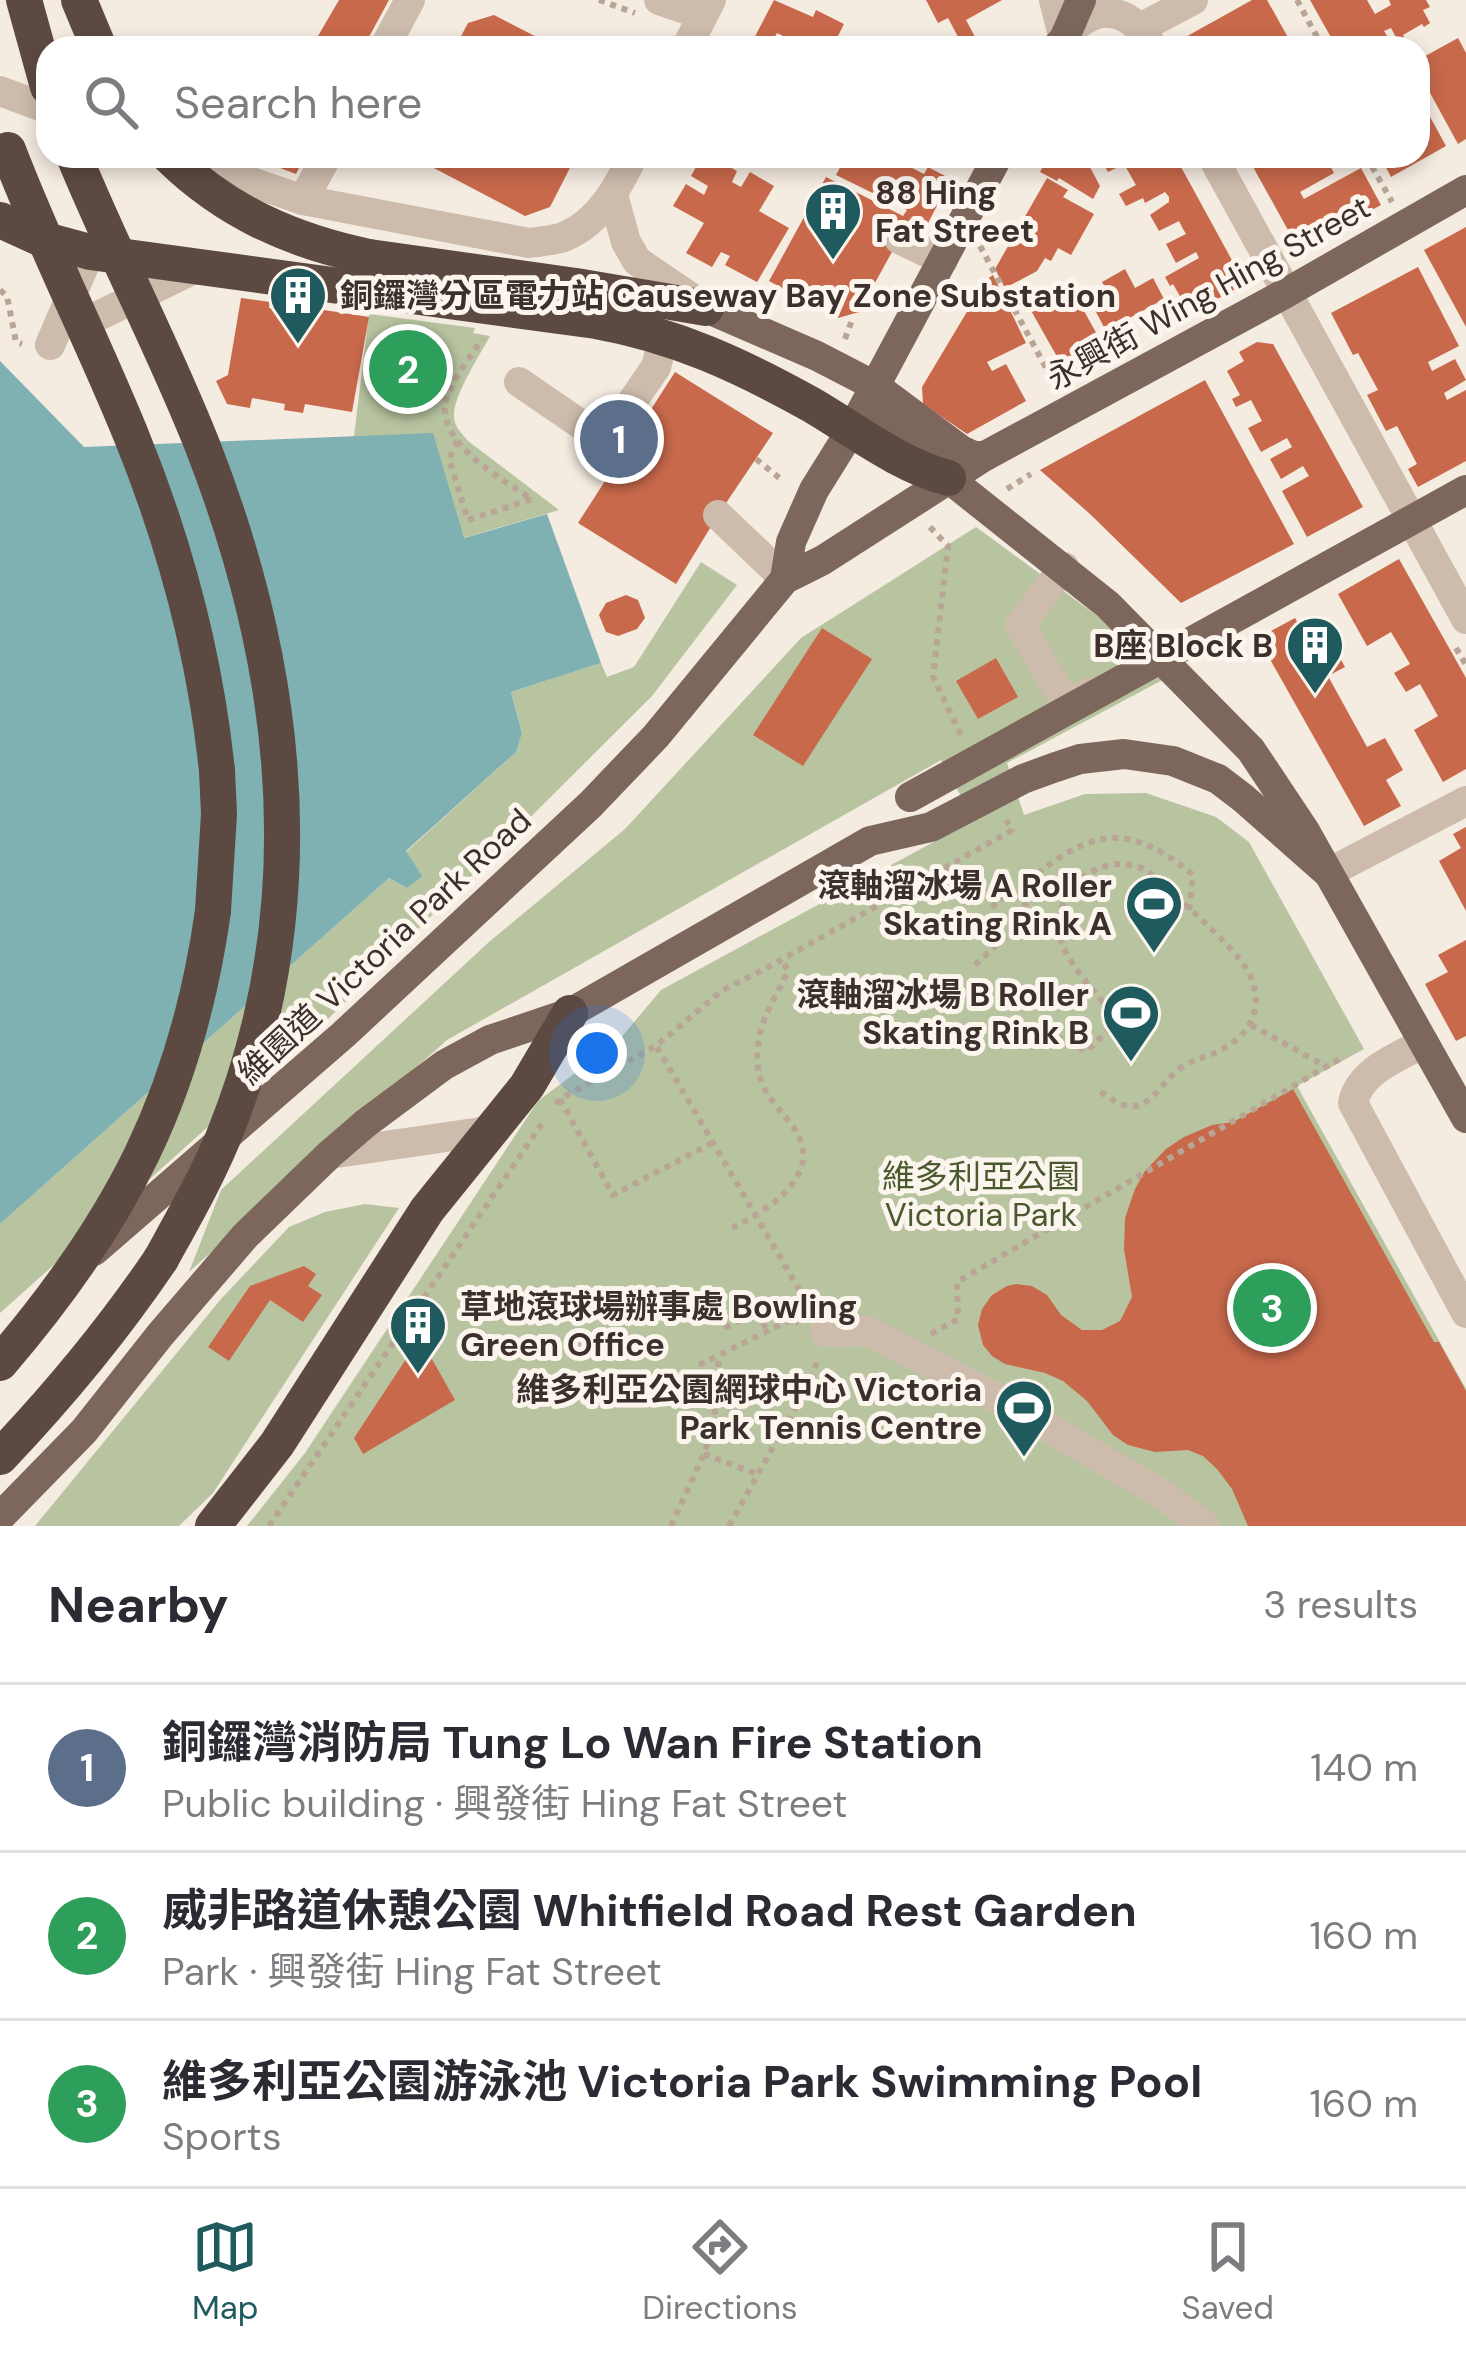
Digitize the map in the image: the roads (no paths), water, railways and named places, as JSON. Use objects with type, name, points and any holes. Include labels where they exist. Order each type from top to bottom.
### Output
[{"type":"highway","points":[[24,0],[36,43]]},
{"type":"highway","points":[[79,0],[94,36]]},
{"type":"highway","points":[[0,127],[131,436],[167,533],[204,676],[219,814],[205,971],[192,1025],[159,1118],[110,1216],[48,1306],[0,1363]]},
{"type":"highway","points":[[0,1457],[124,1314],[172,1239],[223,1138],[261,1024],[284,847],[275,710],[241,559],[190,415],[79,168]]},
{"type":"highway","points":[[187,168],[231,207],[310,243],[369,257],[706,308]]},
{"type":"highway","points":[[0,220],[42,239],[90,252],[596,321],[664,336],[774,385],[915,468],[948,478]]},
{"type":"highway","points":[[213,1526],[277,1444],[427,1210],[527,1086],[570,1013]]},
{"type":"main road","points":[[1063,36],[1081,0]]},
{"type":"main road","points":[[785,579],[791,542],[814,490],[852,429],[992,168]]},
{"type":"main road","name":"永興街 Wing Hing Street","points":[[785,579],[823,560],[985,456],[1466,190]]},
{"type":"main road","points":[[706,308],[875,386],[961,450],[985,456]]},
{"type":"main road","points":[[875,386],[874,399],[893,428],[941,461],[948,478],[1108,605],[1151,665],[1251,750],[1305,831],[1466,1118]]},
{"type":"main road","points":[[870,841],[910,796],[1466,490]]},
{"type":"main road","name":"維園道 Victoria Park Road","points":[[0,1335],[344,1035],[591,804],[656,736],[785,579]]},
{"type":"main road","points":[[0,1517],[84,1431],[245,1237],[329,1154],[444,1065],[490,1040],[570,1013],[870,841],[931,827],[1053,768],[1080,759],[1124,754],[1173,761],[1218,779],[1328,873]]},
{"type":"street","points":[[390,36],[410,0]]},
{"type":"street","points":[[659,0],[707,7],[692,36]]},
{"type":"street","points":[[1054,0],[1059,36]]},
{"type":"street","points":[[1150,36],[1193,0]]},
{"type":"street","points":[[1065,36],[1091,14],[1110,11],[1128,16],[1146,36]]},
{"type":"street","points":[[0,91],[36,105]]},
{"type":"street","points":[[208,168],[303,200],[529,242],[563,238],[585,225],[613,195],[627,168]]},
{"type":"street","points":[[303,200],[320,168]]},
{"type":"street","points":[[1218,168],[1466,619]]},
{"type":"street","points":[[613,195],[626,242],[637,261],[706,308]]},
{"type":"street","points":[[899,239],[943,260]]},
{"type":"street","points":[[90,252],[70,333],[200,266]]},
{"type":"street","points":[[519,382],[615,446],[656,367],[664,336]]},
{"type":"street","points":[[1220,626],[1466,490]]},
{"type":"street","points":[[718,515],[785,579]]},
{"type":"street","points":[[1064,567],[1020,626],[1066,704],[1151,665]]},
{"type":"street","points":[[1328,873],[1466,801]]},
{"type":"street","points":[[1424,1043],[1362,1081],[1354,1103],[1466,1312]]},
{"type":"street","points":[[329,1154],[488,1132]]},
{"type":"street","points":[[825,1332],[868,1331],[988,1393],[1143,1483],[1205,1526]]},
{"type":"water","points":[[0,361],[84,447],[433,433],[464,538],[547,514],[601,663],[511,692],[522,733],[516,752],[406,851],[422,876],[407,888],[389,878],[0,1224]]},
{"type":"place","name":"88 Hing Fat Street","points":[[833,262]]},
{"type":"place","name":"銅鑼灣分區電力站 Causeway Bay Zone Substation","points":[[298,346]]},
{"type":"place","name":"威非路道休憩公園 Whitfield Road Rest Garden","points":[[408,369]]},
{"type":"place","name":"銅鑼灣消防局 Tung Lo Wan Fire Station","points":[[619,439]]},
{"type":"place","name":"B座 Block B","points":[[1315,696]]},
{"type":"place","name":"滾軸溜冰場 A Roller Skating Rink A","points":[[1154,955]]},
{"type":"place","name":"滾軸溜冰場 B Roller Skating Rink B","points":[[1131,1064]]},
{"type":"place","name":"維多利亞公園游泳池 Victoria Park Swimming Pool","points":[[1272,1308]]},
{"type":"place","name":"草地滾球場辦事處 Bowling Green Office","points":[[418,1376]]},
{"type":"place","name":"維多利亞公園網球中心 Victoria Park Tennis Centre","points":[[1024,1459]]},
{"type":"park label","name":"維多利亞公園 Victoria Park","points":[[981,1195]]}]
